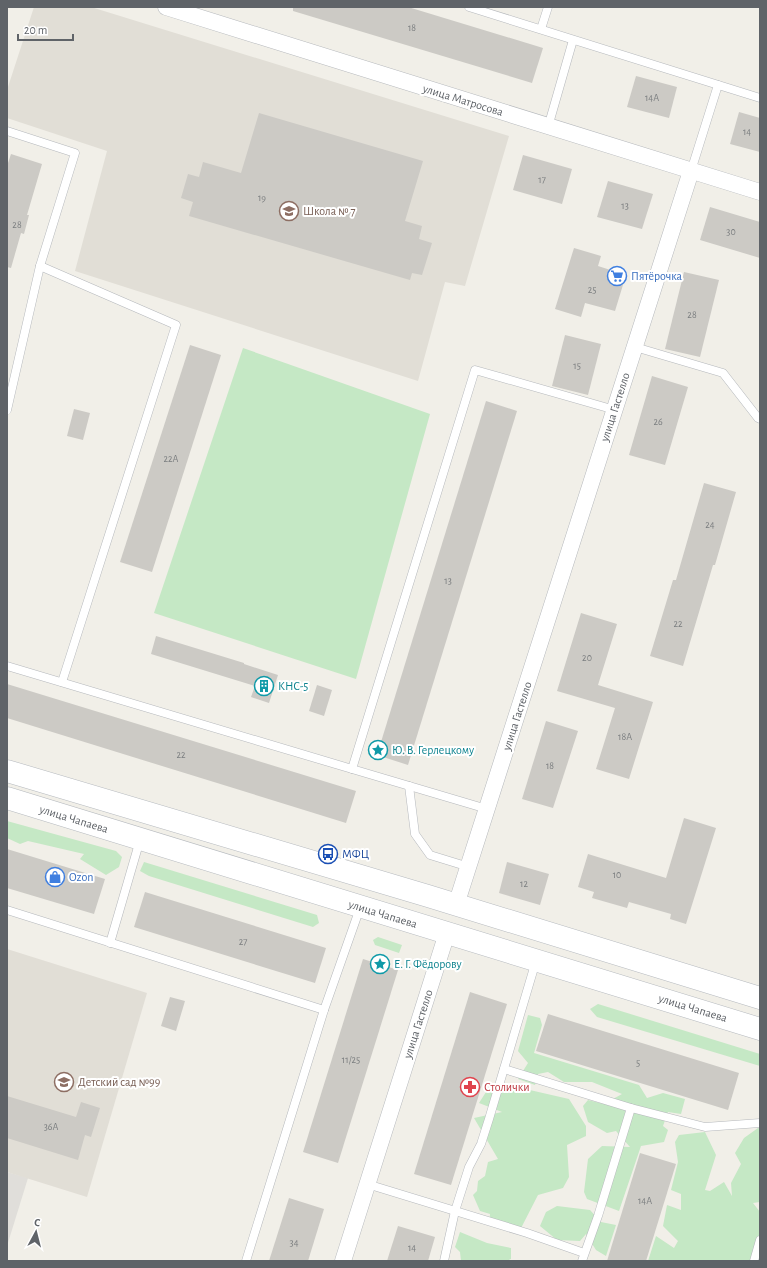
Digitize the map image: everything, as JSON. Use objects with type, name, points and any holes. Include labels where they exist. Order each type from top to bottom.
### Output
[{"type":"street","name":"улица Матросова","points":[[166,7],[760,192]]},
{"type":"street","name":"улица Гастелло","points":[[343,1261],[691,171]]},
{"type":"street","points":[[7,771],[456,905],[760,998]]},
{"type":"street","name":"улица Чапаева","points":[[7,798],[760,1029]]},
{"type":"lane","points":[[469,7],[760,98]]},
{"type":"lane","points":[[541,29],[548,7]]},
{"type":"lane","points":[[548,127],[573,40]]},
{"type":"lane","points":[[691,171],[718,85]]},
{"type":"lane","points":[[7,131],[75,153],[40,266],[7,410]]},
{"type":"lane","points":[[40,266],[176,325],[62,682]]},
{"type":"lane","points":[[635,347],[723,373],[758,418],[760,418]]},
{"type":"lane","points":[[352,769],[475,370],[615,410]]},
{"type":"lane","points":[[7,666],[487,809]]},
{"type":"lane","points":[[409,786],[415,834],[430,855],[469,867]]},
{"type":"lane","points":[[110,943],[141,839]]},
{"type":"lane","points":[[246,1261],[324,1010],[361,906]]},
{"type":"lane","points":[[7,910],[324,1010]]},
{"type":"lane","points":[[444,1261],[455,1211],[469,1167],[481,1144],[536,960]]},
{"type":"lane","points":[[504,1069],[631,1108],[705,1127],[760,1123]]},
{"type":"lane","points":[[367,1184],[527,1233],[583,1257],[598,1216],[631,1108]]},
{"type":"lane","points":[[754,1261],[760,1240]]},
{"type":"shaded area","name":"Школа № 7","points":[[34,7],[91,7],[509,136],[465,286],[445,282],[418,381],[75,271],[107,151],[7,118],[7,90]]},
{"type":"shaded area","name":"Детский сад №99","points":[[7,949],[147,993],[87,1197],[7,1172]]},
{"type":"shaded area","points":[[7,1172],[28,1178],[7,1246]]},
{"type":"green space","points":[[243,348],[430,414],[356,679],[154,613]]},
{"type":"green space","points":[[7,821],[116,851],[122,857],[119,867],[106,875],[80,859],[84,854],[28,841],[20,844],[7,838]]},
{"type":"green space","points":[[144,862],[317,915],[319,923],[313,927],[149,876],[140,871]]},
{"type":"green space","points":[[378,937],[402,945],[399,953],[375,945],[373,940]]},
{"type":"green space","points":[[598,1004],[760,1054],[760,1066],[597,1017],[590,1009]]},
{"type":"green space","points":[[528,1015],[540,1018],[542,1025],[534,1053],[639,1085],[647,1098],[663,1093],[685,1099],[681,1114],[668,1112],[663,1126],[668,1130],[664,1142],[641,1146],[619,1211],[587,1199],[584,1192],[588,1159],[602,1146],[630,1147],[616,1131],[607,1133],[588,1122],[583,1106],[588,1100],[604,1104],[622,1094],[592,1082],[564,1082],[548,1072],[538,1074],[535,1085],[518,1079],[528,1063],[518,1051]]},
{"type":"green space","points":[[508,1085],[569,1099],[586,1126],[586,1136],[567,1145],[569,1177],[563,1188],[538,1195],[518,1234],[489,1224],[490,1214],[480,1211],[473,1195],[477,1191],[478,1181],[485,1176],[488,1162],[498,1159],[474,1118],[502,1112],[479,1103],[486,1092]]},
{"type":"green space","points":[[760,1128],[760,1202],[753,1203],[760,1212],[760,1261],[648,1261],[656,1236],[674,1248],[678,1241],[663,1226],[667,1205],[681,1210],[681,1194],[671,1190],[678,1162],[675,1142],[679,1135],[705,1132],[716,1155],[705,1190],[710,1191],[724,1182],[732,1196],[731,1183],[741,1164],[735,1153],[744,1138]]},
{"type":"green space","points":[[557,1206],[590,1210],[601,1222],[616,1225],[606,1256],[596,1250],[586,1234],[580,1241],[557,1240],[540,1226],[546,1212]]},
{"type":"green space","points":[[460,1232],[487,1243],[511,1248],[511,1259],[506,1261],[461,1261],[460,1252],[455,1247]]},
{"type":"building","points":[[293,7],[408,7],[543,48],[532,83],[293,11]]},
{"type":"building","points":[[636,76],[677,87],[669,118],[627,107]]},
{"type":"building","points":[[739,112],[760,118],[760,152],[730,144]]},
{"type":"building","points":[[259,113],[423,161],[405,221],[422,226],[419,239],[432,243],[422,275],[412,273],[410,280],[189,216],[193,202],[181,198],[188,174],[199,177],[203,162],[241,173]]},
{"type":"building","points":[[11,154],[42,164],[27,215],[29,215],[24,234],[21,233],[11,268],[7,267],[7,166]]},
{"type":"building","points":[[523,155],[572,169],[562,204],[513,190]]},
{"type":"building","points":[[608,181],[653,194],[642,229],[597,217]]},
{"type":"building","points":[[710,207],[760,222],[760,258],[700,240]]},
{"type":"building","points":[[574,248],[601,256],[598,266],[626,275],[615,311],[585,303],[581,317],[555,309]]},
{"type":"building","points":[[684,272],[719,280],[700,357],[665,349]]},
{"type":"building","points":[[565,335],[601,344],[588,395],[552,386]]},
{"type":"building","points":[[190,345],[221,355],[152,572],[120,562]]},
{"type":"building","points":[[652,376],[688,387],[665,465],[629,455]]},
{"type":"building","points":[[486,401],[517,411],[408,765],[377,755]]},
{"type":"building","points":[[74,409],[90,413],[83,440],[67,436]]},
{"type":"building","points":[[704,483],[736,492],[683,666],[650,656],[673,580],[676,580]]},
{"type":"building","points":[[581,613],[617,624],[598,685],[653,702],[629,779],[596,769],[615,708],[557,691]]},
{"type":"building","points":[[156,636],[278,675],[269,703],[251,697],[255,686],[151,654]]},
{"type":"building","points":[[7,684],[356,791],[346,823],[7,718]]},
{"type":"building","points":[[317,685],[332,690],[324,716],[309,711]]},
{"type":"building","points":[[546,721],[578,731],[553,808],[522,799]]},
{"type":"building","points":[[684,818],[716,828],[686,924],[670,919],[671,914],[629,902],[627,908],[592,898],[594,892],[578,887],[588,854],[666,878]]},
{"type":"building","points":[[7,849],[105,879],[94,914],[7,888]]},
{"type":"building","points":[[507,862],[549,874],[540,905],[499,893]]},
{"type":"building","points":[[145,892],[326,948],[315,983],[134,927]]},
{"type":"building","points":[[363,959],[398,970],[338,1163],[303,1152]]},
{"type":"building","points":[[470,992],[507,1004],[451,1185],[414,1174]]},
{"type":"building","points":[[170,997],[185,1001],[176,1031],[161,1026]]},
{"type":"building","points":[[548,1014],[739,1073],[728,1110],[536,1051]]},
{"type":"building","points":[[7,1096],[76,1117],[81,1102],[100,1108],[91,1137],[85,1135],[78,1160],[7,1138]]},
{"type":"building","points":[[640,1153],[676,1164],[646,1261],[607,1261]]},
{"type":"building","points":[[289,1198],[324,1209],[308,1261],[269,1261]]},
{"type":"building","points":[[398,1226],[435,1237],[428,1261],[387,1261]]},
{"type":"place","name":"Школа № 7","points":[[289,211]]},
{"type":"place","name":"Пятёрочка","points":[[617,276]]},
{"type":"place","name":"КНС-5","points":[[264,686]]},
{"type":"place","name":"Ю. В. Герлецкому","points":[[378,750]]},
{"type":"place","name":"МФЦ","points":[[328,854]]},
{"type":"place","name":"Ozon","points":[[55,877]]},
{"type":"place","name":"Е. Г. Фёдорову","points":[[380,964]]},
{"type":"place","name":"Детский сад №99","points":[[64,1082]]},
{"type":"place","name":"Столички","points":[[470,1087]]}]
